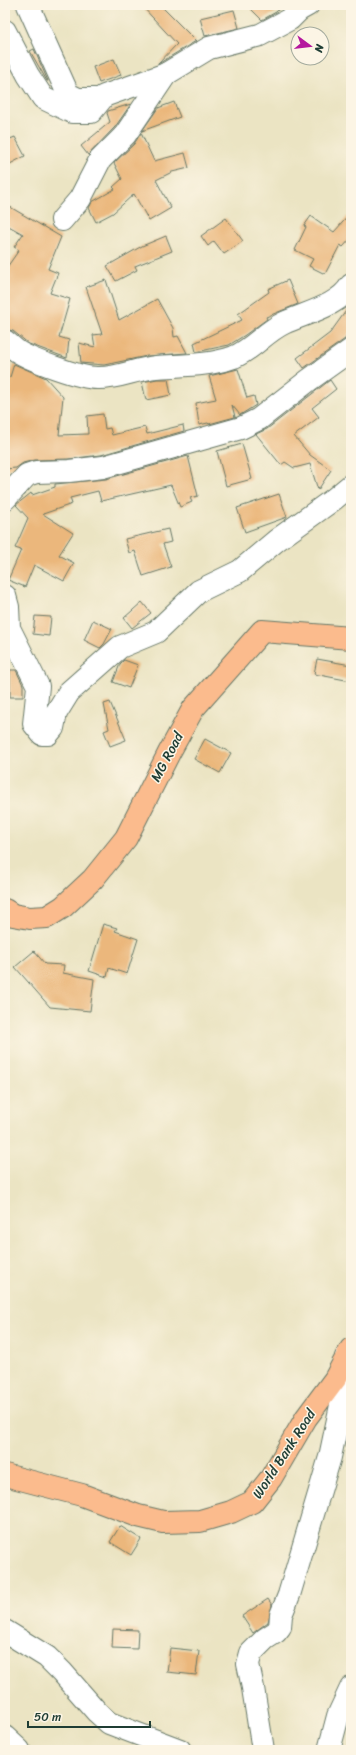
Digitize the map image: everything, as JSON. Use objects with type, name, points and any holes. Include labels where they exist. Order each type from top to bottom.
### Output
[{"type":"main road","name":"MG Road","points":[[5,910],[13,915],[30,918],[47,917],[63,907],[93,879],[126,838],[193,709],[262,631],[351,638]]},
{"type":"main road","name":"World Bank Road","points":[[5,1475],[82,1495],[138,1516],[163,1522],[200,1521],[231,1512],[252,1502],[271,1478],[306,1418],[335,1379],[349,1353]]},
{"type":"street","points":[[28,5],[68,94],[78,99],[92,100],[166,74],[209,48],[260,35],[290,19],[299,10],[308,5]]},
{"type":"street","points":[[5,31],[28,75],[43,98],[72,112],[91,112],[104,96]]},
{"type":"street","points":[[62,220],[80,199],[100,160],[125,135],[166,74]]},
{"type":"street","points":[[5,341],[18,351],[40,361],[80,375],[96,378],[121,376],[144,368],[191,366],[234,356],[259,342],[274,328],[344,295],[351,285]]},
{"type":"street","points":[[5,499],[27,475],[36,472],[69,471],[103,467],[241,428],[259,419],[309,380],[351,350]]},
{"type":"street","points":[[5,596],[8,607],[9,628],[38,686],[34,724],[42,734],[48,734],[53,728],[56,714],[69,692],[120,647],[156,632],[199,591],[240,571],[277,540],[334,500],[351,485]]},
{"type":"street","points":[[263,1750],[248,1664],[251,1653],[265,1639],[276,1632],[280,1626],[281,1615],[289,1595],[330,1457],[344,1391],[349,1353]]},
{"type":"street","points":[[5,1631],[47,1657],[92,1707],[109,1723],[180,1750]]},
{"type":"street","points":[[329,1750],[338,1716],[351,1688]]},
{"type":"street","points":[[5,1737],[19,1750]]},
{"type":"building","points":[[141,5],[160,5],[196,41],[158,64],[177,44]]},
{"type":"building","points":[[247,5],[283,5],[276,12],[262,20]]},
{"type":"building","points":[[234,10],[239,28],[205,36],[200,18]]},
{"type":"building","points":[[34,49],[48,81],[30,51]]},
{"type":"building","points":[[114,59],[121,75],[99,83],[93,67]]},
{"type":"building","points":[[174,102],[180,117],[142,131],[158,108]]},
{"type":"building","points":[[131,104],[115,127],[88,155],[81,146],[110,122],[107,113],[108,111]]},
{"type":"building","points":[[141,133],[154,161],[185,153],[189,168],[172,172],[156,180],[171,208],[149,221],[134,194],[113,213],[96,222],[89,208],[92,202],[115,189],[113,187],[122,179],[114,163],[134,144]]},
{"type":"building","points":[[15,137],[25,156],[10,164],[5,155],[5,141]]},
{"type":"building","points":[[5,204],[61,237],[48,269],[58,273],[50,293],[70,299],[59,337],[69,340],[67,358],[29,344],[13,331],[5,329],[5,270],[19,250],[14,247],[23,234],[5,224]]},
{"type":"building","points":[[351,213],[351,238],[343,247],[340,245],[325,274],[309,266],[313,259],[295,250],[306,227],[304,226],[311,216],[334,232]]},
{"type":"building","points":[[226,218],[243,241],[224,254],[214,241],[208,246],[201,236]]},
{"type":"building","points":[[166,236],[172,251],[135,266],[137,270],[116,281],[107,266],[142,246]]},
{"type":"building","points":[[106,280],[119,320],[157,299],[173,328],[174,337],[178,336],[187,353],[147,356],[104,365],[81,363],[79,343],[95,347],[93,335],[102,334],[86,287]]},
{"type":"building","points":[[288,280],[298,304],[266,317],[267,319],[229,345],[196,352],[194,343],[242,320],[238,314],[269,292],[268,289]]},
{"type":"building","points":[[351,304],[351,331],[345,339],[304,368],[297,358],[330,333]]},
{"type":"building","points":[[14,364],[46,378],[63,397],[59,435],[88,434],[87,416],[103,414],[105,429],[110,428],[112,435],[145,427],[147,434],[183,425],[184,431],[101,455],[68,459],[35,460],[23,463],[16,468],[5,469],[5,377],[10,377]]},
{"type":"building","points":[[238,369],[247,398],[254,396],[256,405],[240,415],[232,405],[235,417],[199,425],[196,403],[216,399],[209,376]]},
{"type":"building","points":[[157,379],[168,379],[171,395],[146,400],[142,382]]},
{"type":"building","points":[[330,380],[336,389],[312,408],[319,417],[294,436],[310,455],[331,470],[318,490],[310,464],[294,468],[285,462],[281,465],[256,434],[267,429]]},
{"type":"building","points":[[242,444],[252,479],[226,486],[217,451]]},
{"type":"building","points":[[188,456],[198,496],[190,498],[192,502],[180,507],[171,485],[101,501],[98,491],[70,498],[72,504],[43,514],[73,533],[59,555],[74,563],[64,581],[34,565],[25,587],[8,580],[21,550],[15,548],[28,518],[16,505],[31,493],[32,495],[55,487],[55,484],[106,479]]},
{"type":"building","points":[[279,494],[287,517],[245,532],[237,508]]},
{"type":"building","points":[[168,529],[171,542],[163,544],[171,567],[143,576],[135,551],[129,553],[125,539]]},
{"type":"building","points":[[142,602],[151,613],[132,628],[124,618]]},
{"type":"building","points":[[35,616],[51,617],[49,636],[33,634]]},
{"type":"building","points":[[93,620],[112,629],[104,644],[100,648],[84,640]]},
{"type":"building","points":[[317,659],[351,665],[351,681],[314,674]]},
{"type":"building","points":[[124,660],[138,665],[129,688],[113,682],[120,664]]},
{"type":"building","points":[[10,670],[16,670],[23,685],[23,697],[10,697]]},
{"type":"building","points":[[110,702],[126,740],[110,746],[104,731],[109,729],[104,704]]},
{"type":"building","points":[[205,739],[231,753],[220,773],[194,759]]},
{"type":"building","points":[[103,924],[117,928],[115,931],[138,939],[127,974],[109,968],[107,977],[89,971]]},
{"type":"building","points":[[34,951],[45,964],[64,965],[63,973],[94,979],[90,1011],[50,1007],[15,967]]},
{"type":"building","points":[[120,1526],[141,1539],[131,1555],[110,1542]]},
{"type":"building","points":[[268,1599],[272,1605],[268,1622],[253,1633],[242,1616]]},
{"type":"building","points":[[113,1629],[138,1630],[137,1649],[112,1648]]},
{"type":"building","points":[[170,1648],[199,1651],[196,1675],[167,1672]]}]
